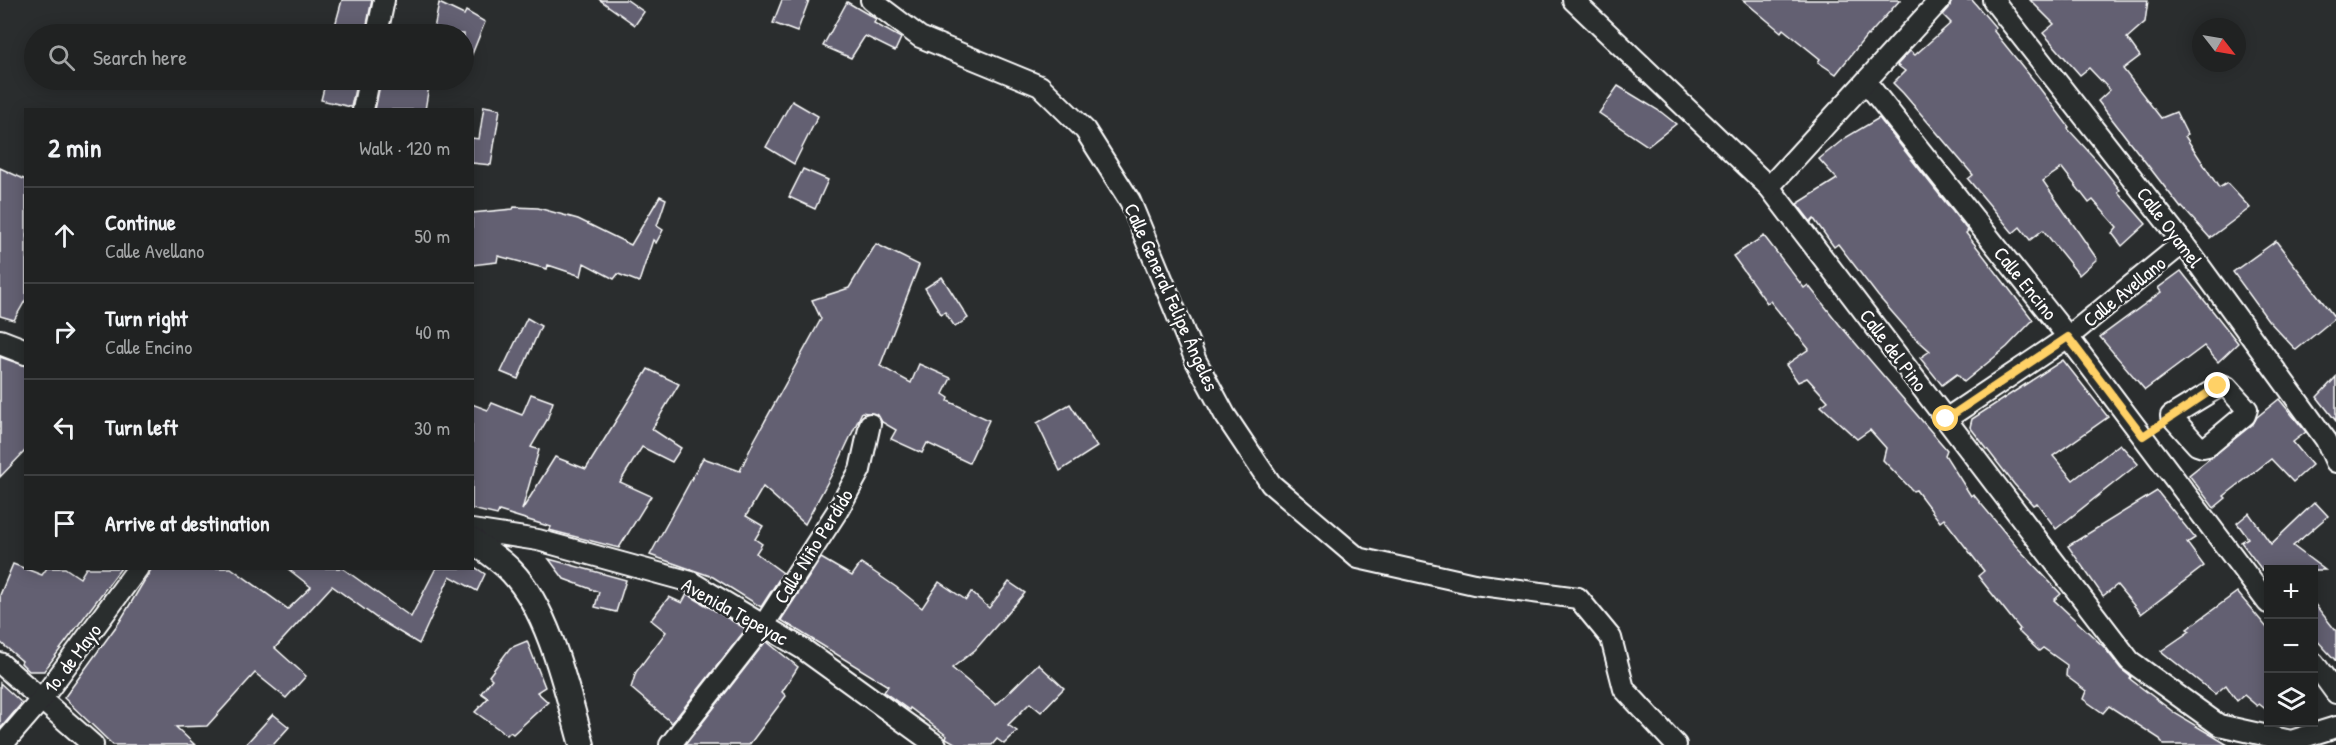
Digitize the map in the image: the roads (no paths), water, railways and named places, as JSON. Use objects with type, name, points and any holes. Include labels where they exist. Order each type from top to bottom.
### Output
[{"type":"main road","points":[[0,342],[24,351]]},
{"type":"main road","points":[[474,542],[512,572],[533,602],[559,659],[582,745]]},
{"type":"street","points":[[379,24],[384,0]]},
{"type":"street","name":"Calle General Felipe Ángeles","points":[[871,0],[920,37],[1040,86],[1085,130],[1130,201],[1196,361],[1226,415],[1271,484],[1358,558],[1474,584],[1578,598],[1611,638],[1624,689],[1676,745]]},
{"type":"street","name":"Calle del Pino","points":[[1574,0],[1769,187],[2130,661],[2220,725],[2291,741],[2336,727]]},
{"type":"street","points":[[1769,187],[1940,0]]},
{"type":"street","name":"Calle Oyamel","points":[[1993,0],[2183,243],[2326,440],[2336,462]]},
{"type":"street","name":"Calle Encino","points":[[1866,82],[2068,337],[2264,598]]},
{"type":"street","points":[[363,108],[367,90]]},
{"type":"street","name":"Calle Avellano","points":[[1946,419],[2068,337],[2183,243]]},
{"type":"street","points":[[2143,436],[2171,416]]},
{"type":"street","name":"Calle Niño Perdido","points":[[670,745],[763,626],[838,510],[860,470],[870,424]]},
{"type":"street","name":"Avenida Tepeyac","points":[[474,530],[538,540],[691,582],[803,649],[936,745]]},
{"type":"street","name":"1o. de Mayo","points":[[2,745],[41,700],[137,570]]},
{"type":"street","points":[[0,663],[93,745]]},
{"type":"street","points":[[2318,670],[2336,693]]}]
